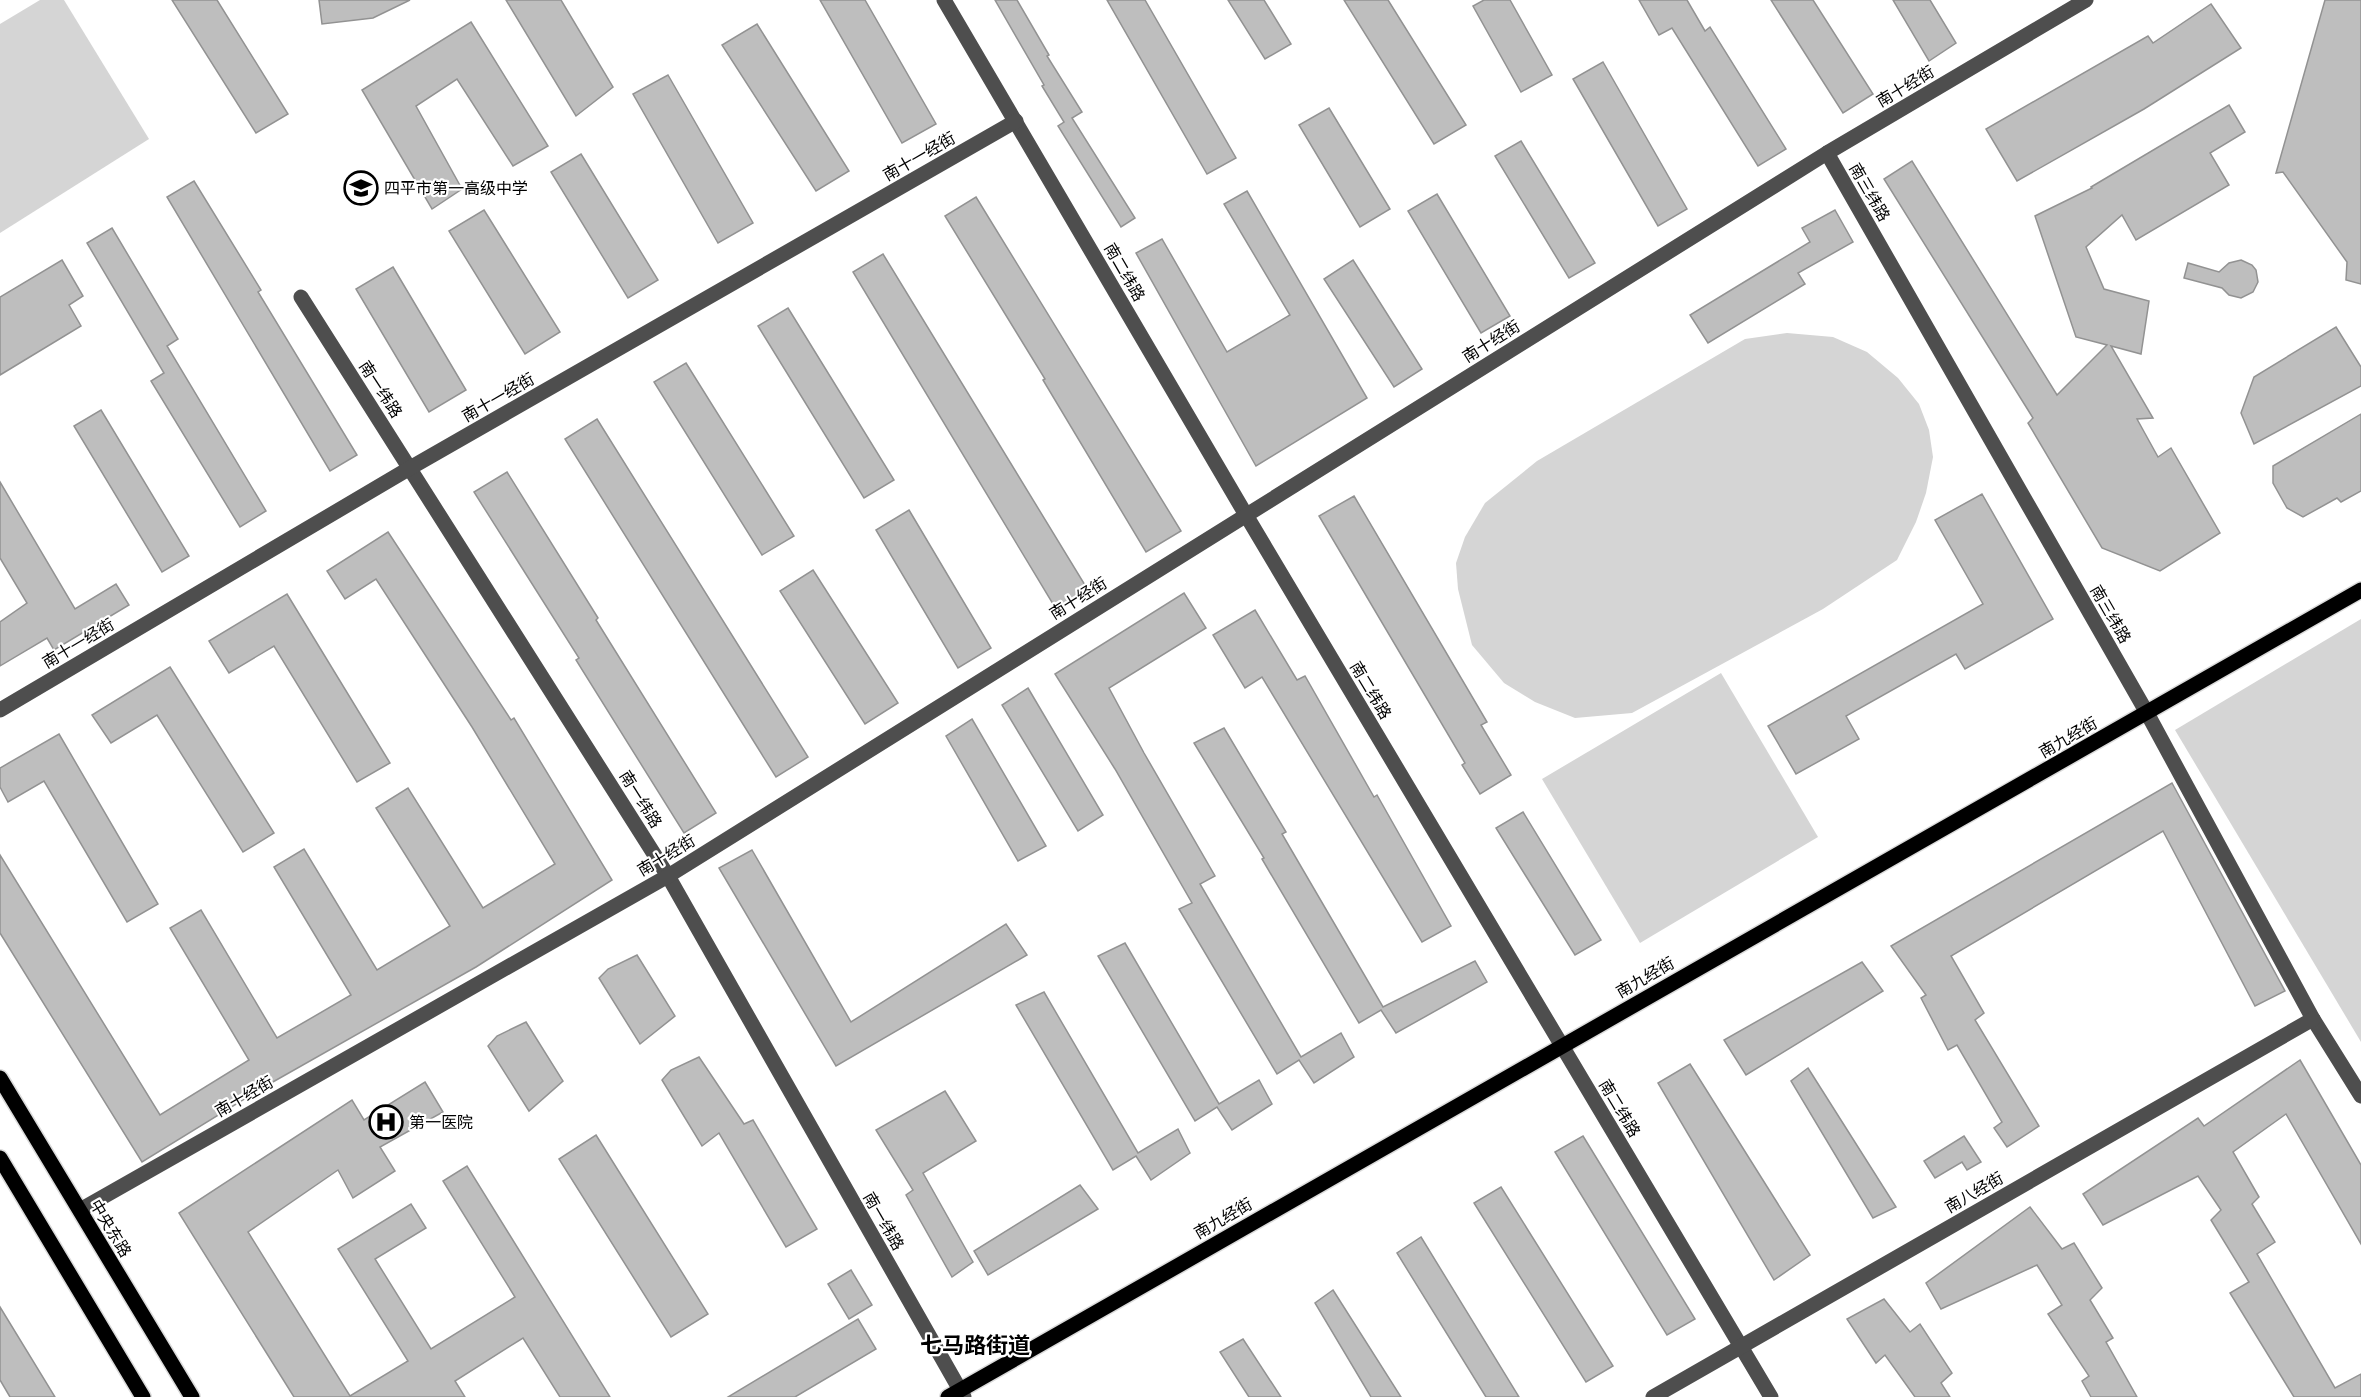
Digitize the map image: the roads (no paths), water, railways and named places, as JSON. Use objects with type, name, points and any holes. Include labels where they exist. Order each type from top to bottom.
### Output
[{"type":"main road","name":"南九经街","points":[[957,1395],[1562,1046],[2361,590]]},
{"type":"main road","name":"中央东路","points":[[0,1078],[192,1397]]},
{"type":"main road","points":[[0,1158],[143,1397]]},
{"type":"street","name":"南二纬路","points":[[945,0],[1246,515],[1771,1397]]},
{"type":"street","name":"南十经街","points":[[80,1210],[668,876],[1827,153],[2086,0]]},
{"type":"street","name":"南十一经街","points":[[0,710],[410,468],[1016,121]]},
{"type":"street","name":"南三纬路","points":[[1827,153],[2146,713],[2313,1019],[2361,1096]]},
{"type":"street","name":"南一纬路","points":[[300,297],[668,876],[957,1395]]},
{"type":"street","name":"南八经街","points":[[1653,1397],[2313,1019]]},
{"type":"place","name":"四平市第一高级中学","points":[[361,188]]},
{"type":"place","name":"第一医院","points":[[386,1122]]},
{"type":"district","name":"七马路街道","points":[[975,1345]]}]
